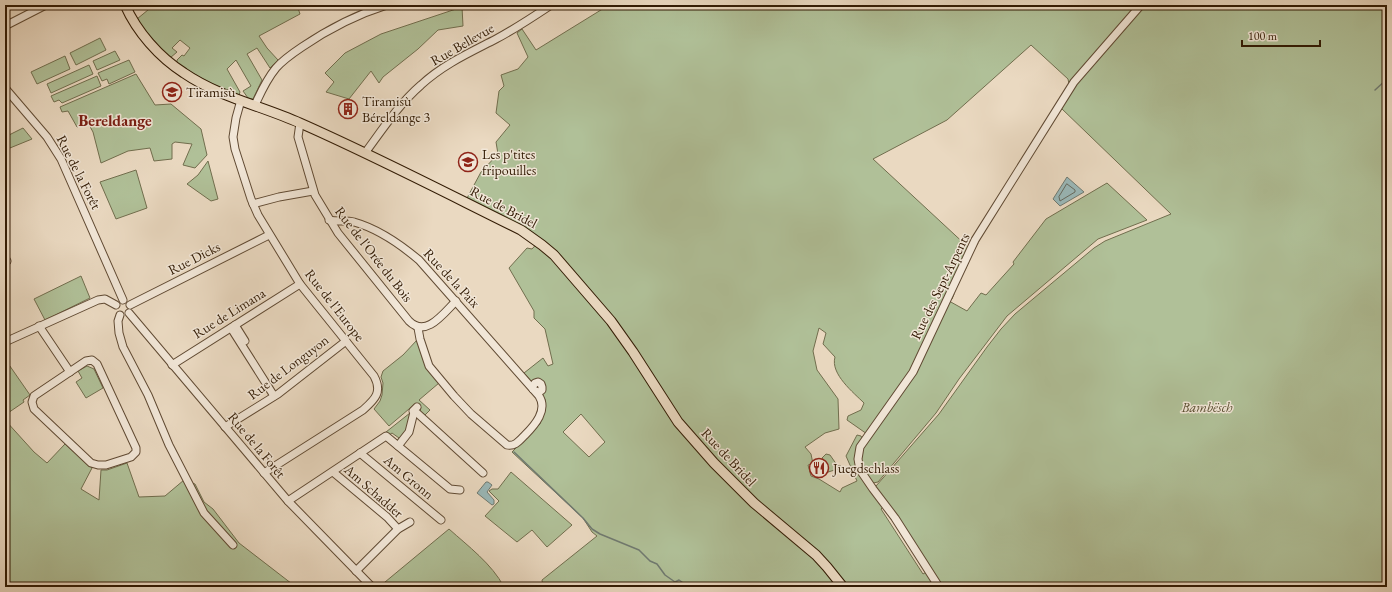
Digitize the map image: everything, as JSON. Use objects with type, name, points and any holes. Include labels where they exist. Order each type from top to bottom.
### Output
[{"type":"main road","name":"Rue de Bridel","points":[[125,5],[147,40],[171,63],[197,82],[300,123],[365,153],[521,230],[542,245],[554,255],[611,321],[633,352],[663,401],[692,438],[736,487],[823,563],[843,587]]},
{"type":"street","points":[[5,26],[46,5]]},
{"type":"street","points":[[255,105],[263,86],[273,72],[295,52],[341,23],[359,14],[387,5]]},
{"type":"street","name":"Rue Bellevue","points":[[365,153],[406,101],[421,85],[445,66],[512,30],[551,5]]},
{"type":"street","name":"Rue des Sept-Arpents","points":[[940,587],[895,518],[860,470],[858,459],[860,447],[913,372],[975,240],[1074,82],[1141,5]]},
{"type":"street","name":"Rue de la Forêt","points":[[5,88],[47,137],[61,159],[123,300]]},
{"type":"street","name":"Rue de l'Europe","points":[[241,100],[233,137],[235,149],[253,204],[269,235],[300,284],[378,382],[378,393],[376,398],[362,410],[342,425],[264,474]]},
{"type":"street","name":"Rue de l'Orée du Bois","points":[[300,123],[298,136],[313,191],[329,220],[338,234],[409,321],[418,328]]},
{"type":"street","points":[[253,204],[279,197],[313,191]]},
{"type":"street","name":"Rue de la Paix","points":[[329,220],[356,222],[392,239],[419,260],[542,400],[538,422],[516,444],[511,446],[507,445],[467,410],[429,366],[418,328]]},
{"type":"street","name":"Rue Dicks","points":[[130,305],[269,235]]},
{"type":"street","points":[[5,258],[7,261],[5,262]]},
{"type":"street","name":"Rue de Limana","points":[[172,365],[300,284]]},
{"type":"street","points":[[5,342],[98,300],[105,299],[116,305]]},
{"type":"street","points":[[116,305],[119,301],[123,300],[128,301],[130,305],[131,309],[129,313],[120,315]]},
{"type":"street","points":[[418,328],[431,324],[456,302]]},
{"type":"street","points":[[116,305],[117,312],[120,315]]},
{"type":"street","name":"Rue de la Forêt","points":[[129,313],[288,502],[372,587]]},
{"type":"street","points":[[120,315],[118,321],[119,333],[123,347],[148,395],[169,445],[204,513],[233,545]]},
{"type":"street","points":[[39,326],[70,372]]},
{"type":"street","points":[[233,326],[276,395]]},
{"type":"street","name":"Rue de Longuyon","points":[[225,427],[276,395],[346,341]]},
{"type":"street","points":[[92,360],[96,364],[135,445],[136,452],[131,457],[106,465],[91,463],[34,409],[32,402],[34,396],[70,372],[86,361],[92,360]]},
{"type":"street","name":"Am Gronn","points":[[398,446],[409,432],[415,410],[483,473]]},
{"type":"street","name":"Am Gronn","points":[[288,502],[386,436],[450,488],[460,490]]},
{"type":"street","name":"Am Gronn","points":[[360,454],[441,520]]},
{"type":"street","name":"Am Schadder","points":[[333,472],[387,517],[398,529]]},
{"type":"street","name":"Am Schadder","points":[[356,571],[398,529],[410,522]]},
{"type":"green space","points":[[154,5],[297,5],[300,14],[259,36],[278,60],[270,68],[257,48],[247,54],[262,80],[253,99],[248,98],[243,91],[251,86],[236,60],[227,69],[240,92],[239,95],[207,81],[177,63],[177,60],[182,55],[184,56],[190,48],[180,40],[172,48],[177,52],[170,58],[147,33],[137,19]]},
{"type":"green space","name":"Bambësch","points":[[609,5],[641,5],[643,7],[647,5],[1387,5],[1387,587],[543,587],[542,580],[597,536],[592,532],[583,518],[512,452],[540,424],[545,399],[541,394],[536,379],[531,381],[524,373],[543,358],[548,366],[553,364],[545,329],[534,318],[534,311],[509,268],[527,248],[532,249],[541,239],[466,200],[481,172],[498,154],[496,142],[510,125],[496,113],[499,91],[504,86],[501,75],[518,69],[528,57],[517,33],[522,29],[536,50]],"holes":[[[1031,45],[1068,79],[1069,84],[969,248],[873,159],[947,120]],[[1061,108],[1171,214],[1105,241],[1094,248],[1015,314],[987,347],[939,414],[876,486],[873,483],[878,482],[936,413],[959,379],[1007,316],[1098,239],[1147,220],[1107,183],[1046,219],[1013,262],[1014,264],[986,295],[981,293],[967,311],[949,301],[950,298],[952,299],[954,294],[952,294],[966,268],[972,252],[978,243],[977,242]],[[819,328],[826,333],[823,344],[835,357],[834,363],[839,376],[849,389],[864,403],[861,410],[848,416],[847,420],[867,434],[863,440],[861,436],[857,435],[846,456],[857,481],[842,488],[840,492],[819,479],[811,476],[808,465],[813,464],[811,454],[805,447],[825,433],[839,429],[838,399],[817,370],[813,351]],[[581,414],[605,442],[589,457],[563,432]],[[885,505],[928,571],[923,574],[881,509]]]},
{"type":"green space","points":[[462,7],[463,26],[438,30],[418,49],[383,77],[379,83],[371,71],[349,99],[326,92],[334,82],[325,73],[345,53],[381,34]]},
{"type":"green space","points":[[100,38],[106,50],[76,65],[70,53]]},
{"type":"green space","points":[[115,51],[120,60],[97,70],[93,61]]},
{"type":"green space","points":[[65,56],[70,69],[37,84],[31,72]]},
{"type":"green space","points":[[129,60],[135,72],[109,84],[107,79],[102,81],[98,73]]},
{"type":"green space","points":[[89,65],[93,74],[51,93],[47,84]]},
{"type":"green space","points":[[136,74],[155,105],[171,104],[201,129],[207,155],[195,168],[183,165],[192,144],[175,142],[172,144],[172,159],[154,161],[150,148],[128,151],[101,163],[93,132],[88,123],[77,127],[68,111],[62,112],[60,107]]},
{"type":"green space","points":[[97,76],[101,86],[62,103],[59,100],[54,102],[51,96]]},
{"type":"green space","points":[[23,128],[32,139],[5,150],[5,134],[7,136]]},
{"type":"green space","points":[[208,161],[218,199],[211,201],[187,184],[198,175]]},
{"type":"green space","points":[[136,170],[147,208],[116,219],[100,182]]},
{"type":"green space","points":[[81,276],[90,298],[45,320],[34,299]]},
{"type":"green space","points":[[417,340],[426,367],[439,383],[419,400],[430,410],[424,416],[420,412],[421,407],[416,403],[389,426],[374,409],[380,401],[382,395],[383,383],[381,377],[383,371],[403,355]]},
{"type":"green space","points":[[5,359],[30,395],[23,400],[24,402],[5,415],[5,377],[10,374],[5,366]]},
{"type":"green space","points":[[87,366],[94,369],[103,388],[86,398],[76,382],[82,378],[78,371]]},
{"type":"green space","points":[[410,413],[411,415],[407,431],[398,442],[397,441],[399,438],[392,433],[389,435],[386,432]]},
{"type":"green space","points":[[5,420],[34,452],[47,463],[65,444],[92,468],[81,489],[99,500],[101,470],[107,470],[127,463],[139,497],[165,496],[184,480],[195,484],[204,502],[213,509],[239,543],[296,587],[5,587]]},
{"type":"green space","points":[[826,454],[830,455],[837,465],[841,466],[841,468],[825,473],[826,471],[822,458]]},
{"type":"green space","points":[[511,472],[572,525],[547,547],[532,530],[517,542],[485,516],[499,501],[489,491],[492,489],[498,489]]},
{"type":"green space","points":[[449,529],[486,563],[504,587],[379,587]]},
{"type":"water","points":[[1067,177],[1084,192],[1060,206],[1053,199]]},
{"type":"water","points":[[486,482],[492,485],[487,492],[494,500],[494,504],[492,505],[477,493]]},
{"type":"waterway","points":[[1375,90],[1387,79]]},
{"type":"waterway","points":[[514,452],[583,518],[592,529],[600,534],[639,550],[650,561],[657,564],[665,575],[675,582],[679,580],[689,587]]},
{"type":"place","name":"Tiramisù","points":[[172,92]]},
{"type":"place","name":"Tiramisù Béreldange 3","points":[[348,109]]},
{"type":"place","name":"Les p'tites fripouilles","points":[[468,162]]},
{"type":"place","name":"Juegdschlass","points":[[819,468]]},
{"type":"district","name":"Bereldange","points":[[115,120]]}]
